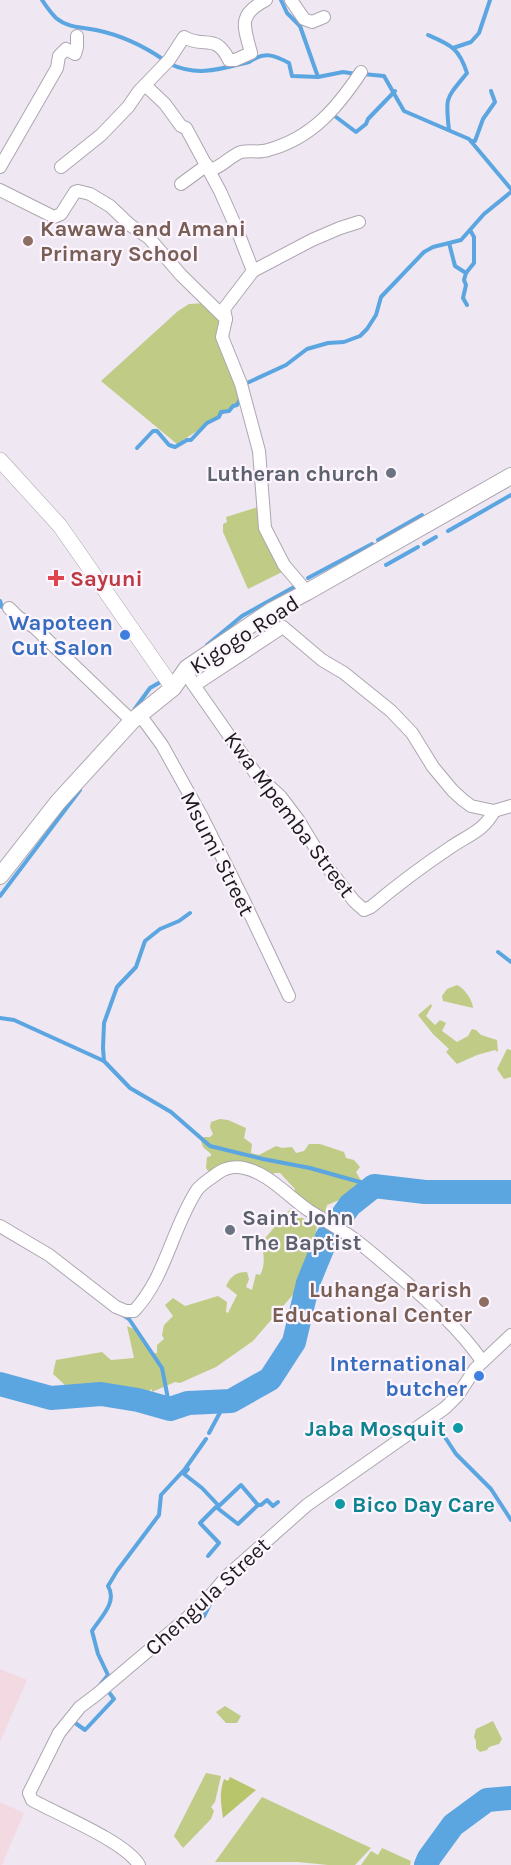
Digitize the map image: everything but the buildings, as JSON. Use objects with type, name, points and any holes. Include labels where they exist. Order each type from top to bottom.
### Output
[{"type":"main road","name":"Kigogo Road","points":[[0,876],[58,802],[136,718],[174,688],[187,668],[271,611],[511,476]]},
{"type":"street","points":[[61,167],[101,135],[128,107],[139,91],[169,60],[184,37],[190,40],[216,43],[223,49],[229,60],[235,60],[251,53],[245,31],[245,19],[253,7],[266,0]]},
{"type":"street","points":[[291,0],[304,19],[312,22],[324,17]]},
{"type":"street","points":[[0,167],[57,68],[59,56],[66,49],[75,54],[77,36]]},
{"type":"street","points":[[181,184],[208,167],[220,166],[242,152],[270,150],[303,135],[331,113],[361,72]]},
{"type":"street","points":[[145,85],[165,105],[181,126],[186,128],[237,227],[253,272]]},
{"type":"street","points":[[0,190],[54,217],[61,214],[78,190],[110,206],[130,225],[149,238],[181,275],[226,319]]},
{"type":"street","points":[[307,592],[284,565],[266,528],[259,452],[241,384],[222,337],[226,319],[224,309],[253,272],[312,240],[359,222]]},
{"type":"street","points":[[0,460],[60,526],[174,688]]},
{"type":"street","name":"Msumi Street","points":[[9,608],[34,627],[136,718],[162,745],[202,817],[289,996]]},
{"type":"street","points":[[271,611],[283,627],[322,660],[344,673],[391,711],[412,733],[433,767],[463,800],[471,806],[494,811],[511,806]]},
{"type":"street","points":[[195,685],[283,627]]},
{"type":"street","name":"Kwa Mpemba Street","points":[[187,668],[195,685],[256,774],[281,797],[299,821],[325,864],[354,901],[364,910],[451,847],[472,835],[488,822],[494,811]]},
{"type":"street","points":[[0,1226],[49,1255],[116,1307],[134,1311],[141,1304],[165,1260],[177,1227],[198,1188],[221,1171],[243,1167],[255,1171],[374,1254],[443,1314],[467,1339],[482,1361]]},
{"type":"street","name":"Chengula Street","points":[[139,1865],[128,1852],[32,1800],[29,1793],[59,1733],[80,1707],[187,1618],[227,1576],[299,1512],[445,1408],[458,1395],[482,1361],[511,1335]]},
{"type":"shaded area","points":[[0,1669],[27,1680],[0,1742]]},
{"type":"shaded area","points":[[0,1802],[24,1813],[2,1865],[0,1865]]},
{"type":"green space","points":[[205,303],[221,322],[243,401],[177,444],[101,381],[178,311],[189,304]]},
{"type":"green space","points":[[258,507],[282,572],[248,589],[223,532],[223,524],[227,522],[226,517]]},
{"type":"green space","points":[[457,985],[468,995],[473,1008],[443,1001],[442,996],[447,989]]},
{"type":"green space","points":[[431,1004],[426,1016],[435,1025],[440,1020],[446,1023],[442,1031],[457,1042],[468,1036],[472,1029],[481,1035],[497,1040],[498,1052],[495,1050],[477,1055],[457,1064],[446,1052],[449,1049],[418,1015]]},
{"type":"green space","points":[[507,1049],[511,1050],[511,1077],[504,1079],[497,1069]]},
{"type":"green space","points":[[220,1119],[246,1128],[244,1138],[252,1144],[251,1153],[259,1155],[276,1146],[292,1147],[296,1153],[304,1151],[309,1144],[320,1144],[344,1152],[346,1158],[354,1160],[360,1167],[356,1172],[365,1182],[364,1190],[327,1205],[325,1212],[322,1213],[294,1197],[295,1189],[280,1173],[274,1173],[269,1182],[263,1171],[226,1174],[208,1171],[207,1157],[211,1154],[203,1147],[201,1141],[204,1137],[210,1137],[213,1134],[210,1127],[211,1122]]},
{"type":"green space","points":[[291,1208],[298,1218],[303,1218],[317,1226],[311,1258],[302,1276],[304,1282],[253,1341],[216,1367],[180,1383],[175,1382],[146,1393],[66,1386],[53,1374],[56,1360],[102,1352],[111,1360],[134,1358],[127,1326],[136,1330],[151,1353],[157,1353],[157,1345],[164,1339],[162,1335],[164,1325],[173,1316],[165,1305],[173,1298],[185,1306],[218,1296],[227,1302],[226,1312],[228,1313],[237,1295],[226,1286],[232,1277],[247,1272],[249,1279],[246,1287],[252,1290],[256,1274],[260,1275],[264,1264],[260,1244]]},
{"type":"green space","points":[[225,1706],[241,1716],[237,1723],[226,1723],[216,1712]]},
{"type":"green space","points":[[493,1721],[502,1739],[499,1744],[480,1752],[476,1748],[474,1737],[476,1729]]},
{"type":"green space","points":[[206,1773],[221,1776],[215,1802],[211,1807],[214,1811],[211,1819],[183,1848],[174,1836]]},
{"type":"green space","points":[[230,1777],[256,1790],[223,1818],[221,1789],[224,1779],[228,1781]]},
{"type":"green space","points":[[262,1797],[371,1848],[355,1865],[215,1862]]},
{"type":"green space","points":[[382,1848],[411,1861],[410,1865],[361,1865],[371,1851],[378,1855]]},
{"type":"waterway","points":[[42,0],[56,18],[65,24],[123,38],[164,60]]},
{"type":"waterway","points":[[281,0],[287,13],[300,26],[318,77]]},
{"type":"waterway","points":[[453,48],[471,42],[479,33],[490,0]]},
{"type":"waterway","points":[[428,35],[453,48],[461,58],[467,73],[451,93],[447,104],[449,130]]},
{"type":"waterway","points":[[170,64],[200,71],[228,67],[269,55],[289,63],[292,76],[318,77],[343,72],[356,74]]},
{"type":"waterway","points":[[363,74],[384,76],[404,111],[469,139],[511,189]]},
{"type":"waterway","points":[[336,117],[356,132],[395,91]]},
{"type":"waterway","points":[[471,141],[475,141],[483,119],[495,102],[491,91]]},
{"type":"waterway","points":[[247,383],[286,365],[307,349],[328,343],[344,342],[360,336],[376,315],[381,297],[424,252],[433,247],[461,240],[484,214],[511,192]]},
{"type":"waterway","points":[[467,305],[463,298],[466,285],[464,280],[466,273],[474,263],[474,237],[470,230]]},
{"type":"waterway","points":[[449,243],[455,266],[466,273]]},
{"type":"waterway","points":[[137,448],[153,431],[157,431],[169,445],[175,447],[191,440],[207,423],[219,417],[221,412],[229,411],[237,405],[241,398]]},
{"type":"waterway","points":[[448,531],[511,495]]},
{"type":"waterway","points":[[378,540],[422,515]]},
{"type":"waterway","points":[[424,544],[436,537]]},
{"type":"waterway","points":[[308,578],[372,544]]},
{"type":"waterway","points":[[386,565],[418,547]]},
{"type":"waterway","points":[[207,645],[242,616],[296,586]]},
{"type":"waterway","points":[[0,601],[2,607]]},
{"type":"waterway","points":[[134,710],[150,688],[164,680]]},
{"type":"waterway","points":[[0,896],[80,790]]},
{"type":"waterway","points":[[104,1061],[104,1023],[117,987],[136,967],[145,941],[160,929],[179,921],[190,913]]},
{"type":"waterway","points":[[498,952],[511,962]]},
{"type":"waterway","points":[[0,1018],[14,1020],[104,1061],[130,1088],[171,1112],[210,1146],[310,1168],[374,1186]]},
{"type":"waterway","points":[[0,1384],[51,1398],[101,1394],[138,1400],[170,1409],[188,1403],[231,1401],[270,1379],[294,1342],[308,1283],[327,1237],[350,1205],[374,1186],[425,1192],[511,1192]]},
{"type":"waterway","points":[[123,1315],[129,1319],[162,1368],[170,1409]]},
{"type":"waterway","points":[[209,1433],[224,1405],[231,1401]]},
{"type":"waterway","points":[[432,1424],[435,1422],[456,1454],[491,1489],[511,1520]]},
{"type":"waterway","points":[[100,1685],[108,1675],[98,1654],[92,1631],[109,1604],[111,1592],[108,1586],[159,1515],[161,1495],[185,1469],[206,1439]]},
{"type":"waterway","points":[[188,1469],[184,1474],[202,1488],[219,1506],[241,1485],[258,1505],[238,1524],[216,1507],[200,1523],[219,1543],[208,1556]]},
{"type":"waterway","points":[[258,1505],[267,1500],[273,1506],[278,1502]]},
{"type":"waterway","points":[[188,1624],[204,1616],[211,1602]]},
{"type":"waterway","points":[[71,1720],[85,1730],[114,1699],[108,1691],[110,1688]]},
{"type":"waterway","points":[[426,1865],[453,1825],[487,1800],[511,1798]]},
{"type":"place","name":"Kawawa and Amani Primary School","points":[[28,241]]},
{"type":"place","name":"Lutheran church","points":[[391,473]]},
{"type":"place","name":"Sayuni","points":[[56,578]]},
{"type":"place","name":"Wapoteen Cut Salon","points":[[125,635]]},
{"type":"place","name":"Saint John The Baptist","points":[[230,1230]]},
{"type":"place","name":"Luhanga Parish Educational Center","points":[[484,1302]]},
{"type":"place","name":"International butcher","points":[[479,1376]]},
{"type":"place","name":"Jaba Mosquit","points":[[458,1428]]},
{"type":"place","name":"Bico Day Care","points":[[340,1504]]}]
